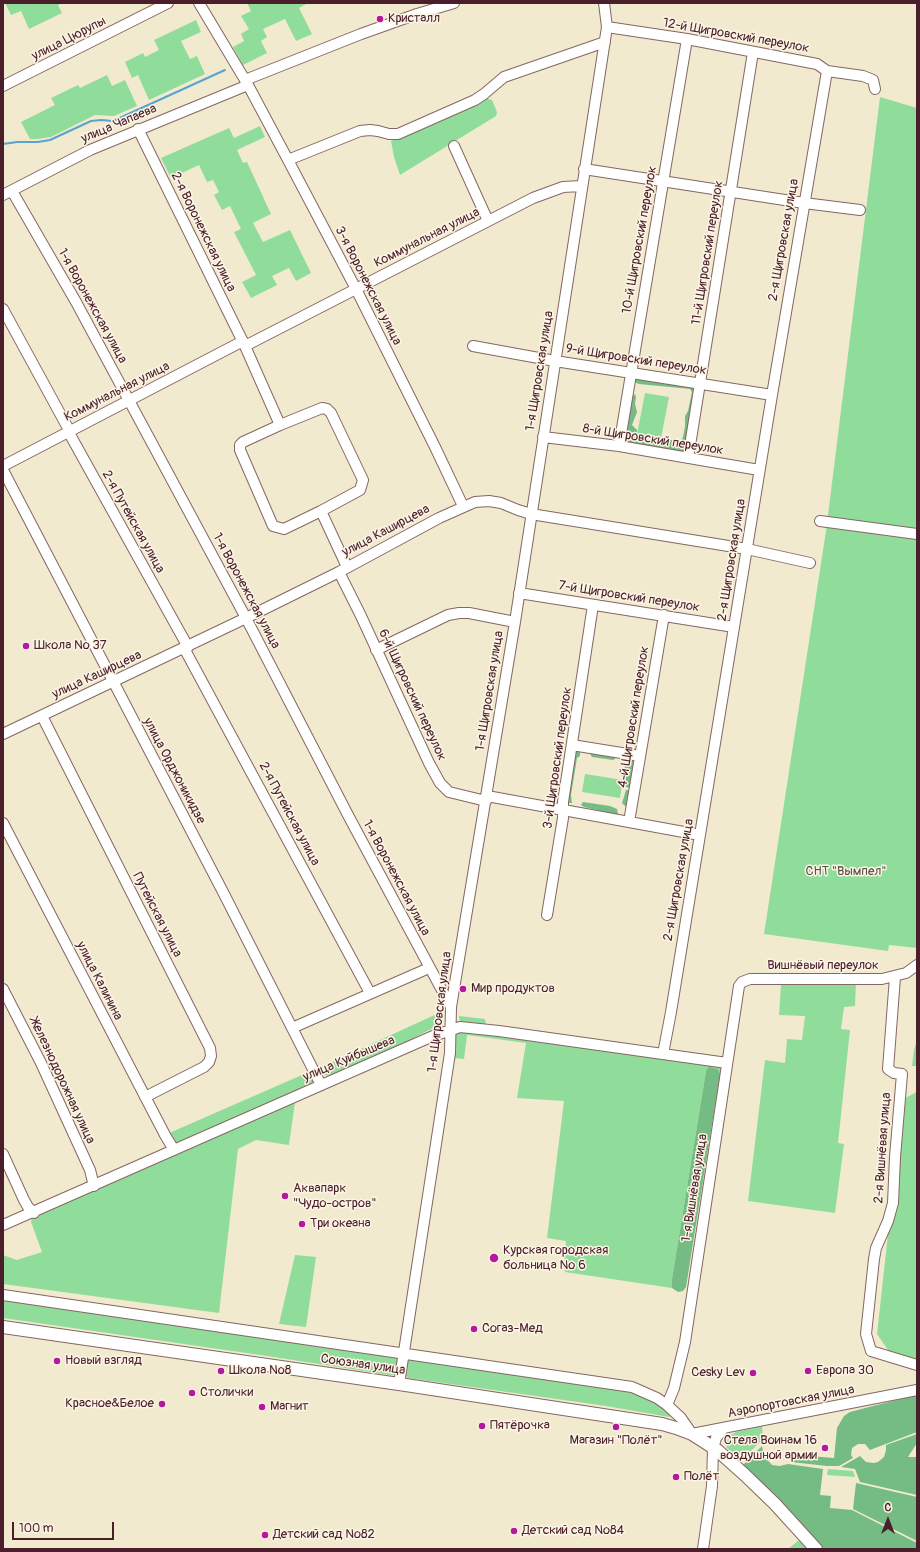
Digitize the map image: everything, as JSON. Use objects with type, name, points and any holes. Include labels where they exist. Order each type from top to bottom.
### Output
[{"type":"main road","name":"Союзная улица","points":[[3,1327],[399,1384],[662,1424],[692,1434],[713,1448],[745,1475],[775,1504],[816,1549]]},
{"type":"street","name":"улица Цюрупы","points":[[3,86],[168,3]]},
{"type":"street","name":"3-я Воронежская улица","points":[[198,3],[246,82],[356,289],[463,506]]},
{"type":"street","name":"улица Чапаева","points":[[7,193],[90,150],[246,82],[361,34],[417,14],[454,3]]},
{"type":"street","name":"1-я Щигровская улица","points":[[399,1384],[450,1053],[451,1006],[515,622],[584,169],[605,42],[607,28],[604,3]]},
{"type":"street","name":"12-й Щигровский переулок","points":[[607,28],[686,39],[817,64],[827,70],[863,76],[873,80],[875,89]]},
{"type":"street","name":"10-й Щигровский переулок","points":[[619,446],[686,39]]},
{"type":"street","points":[[288,160],[360,131],[374,130],[389,134],[398,134],[474,100],[484,94],[504,77],[605,42]]},
{"type":"street","name":"11-й Щигровский переулок","points":[[688,458],[753,52]]},
{"type":"street","name":"2-я Щигровская улица","points":[[663,1054],[759,470],[827,70]]},
{"type":"street","name":"2-я Воронежская улица","points":[[138,129],[244,344],[280,425]]},
{"type":"street","points":[[454,146],[488,221]]},
{"type":"street","points":[[584,169],[804,203],[860,210]]},
{"type":"street","name":"Коммунальная улица","points":[[3,466],[69,430],[356,289],[533,198],[570,186],[582,186]]},
{"type":"street","name":"1-я Воронежская улица","points":[[7,193],[76,302],[246,618],[429,968],[451,1006]]},
{"type":"street","name":"2-я Путейская улица","points":[[3,309],[154,587],[370,993]]},
{"type":"street","name":"9-й Щигровский переулок","points":[[473,346],[555,361],[772,395]]},
{"type":"street","points":[[322,408],[327,409],[331,413],[363,480],[360,490],[321,511],[284,529],[274,526],[240,450],[240,445],[243,442],[280,425],[322,408]]},
{"type":"street","name":"8-й Щигровский переулок","points":[[543,437],[619,446],[759,470]]},
{"type":"street","name":"улица Орджоникидзе","points":[[3,470],[321,1085]]},
{"type":"street","name":"улица Каширцева","points":[[3,734],[246,618],[343,570],[439,518],[463,506],[475,502],[489,501],[501,503],[531,514],[747,549],[810,563]]},
{"type":"street","name":"6-й Щигровский переулок","points":[[321,511],[343,570],[376,650],[429,763],[440,784],[449,792],[563,809],[700,836]]},
{"type":"street","points":[[820,521],[917,534]]},
{"type":"street","name":"7-й Щигровский переулок","points":[[519,593],[734,627]]},
{"type":"street","name":"3-й Щигровский переулок","points":[[547,915],[563,818],[572,745],[593,605]]},
{"type":"street","points":[[376,650],[448,615],[469,613],[515,622]]},
{"type":"street","name":"4-й Щигровский переулок","points":[[629,822],[664,615]]},
{"type":"street","name":"Путейская улица","points":[[42,716],[210,1048],[211,1056],[209,1062],[204,1067],[145,1097]]},
{"type":"street","points":[[572,745],[640,756]]},
{"type":"street","name":"улица Калинина","points":[[3,823],[174,1150]]},
{"type":"street","points":[[895,977],[906,973],[917,965]]},
{"type":"street","points":[[292,1028],[429,968]]},
{"type":"street","name":"Вишнёвый переулок","points":[[750,979],[882,979],[895,977]]},
{"type":"street","name":"2-я Вишнёвая улица","points":[[895,977],[888,1069],[894,1073],[902,1074],[894,1196],[888,1221],[876,1248],[866,1334],[871,1351],[917,1365]]},
{"type":"street","name":"1-я Вишнёвая улица","points":[[667,1406],[674,1388],[686,1339],[739,986],[742,982],[750,979]]},
{"type":"street","name":"Железнодорожная улица","points":[[3,989],[44,1070],[90,1170],[94,1186]]},
{"type":"street","name":"улица Куйбышева","points":[[3,1225],[34,1213],[450,1029],[465,1026],[727,1064]]},
{"type":"street","points":[[3,1156],[24,1200],[34,1213]]},
{"type":"street","points":[[3,1295],[632,1387],[657,1398],[681,1418],[692,1434]]},
{"type":"street","name":"Аэропортовская улица","points":[[692,1434],[917,1390]]},
{"type":"street","points":[[703,1549],[710,1506],[713,1448],[716,1438],[724,1428]]},
{"type":"green space","points":[[5,3],[63,3],[58,5],[62,13],[29,29],[21,11],[11,15]]},
{"type":"green space","points":[[247,3],[308,3],[299,8],[312,34],[296,41],[285,19],[263,29],[267,37],[261,41],[267,53],[243,65],[233,47],[244,41],[241,34],[249,29],[241,16],[251,11]]},
{"type":"green space","points":[[196,20],[201,32],[181,41],[190,59],[197,56],[205,74],[149,100],[138,75],[132,78],[125,62],[143,53],[145,57],[159,50],[154,40]]},
{"type":"green space","points":[[107,75],[112,86],[125,80],[137,106],[114,116],[95,115],[51,137],[30,139],[21,122],[55,105],[51,98],[78,85],[80,88]]},
{"type":"green space","name":"СНТ \"Вымпел\"","points":[[880,97],[917,108],[917,948],[889,945],[888,951],[764,934],[826,531]]},
{"type":"green space","points":[[486,98],[492,100],[497,112],[496,116],[400,175],[391,141]]},
{"type":"green space","points":[[260,126],[265,137],[237,150],[243,163],[247,162],[271,214],[253,223],[263,242],[290,230],[311,273],[296,281],[289,268],[272,276],[277,285],[251,298],[242,282],[256,275],[234,232],[241,229],[230,206],[222,210],[214,195],[219,192],[213,180],[207,182],[199,165],[171,178],[161,158],[229,128],[234,138]]},
{"type":"green space","points":[[635,376],[695,385],[686,449],[684,452],[626,442],[625,439],[633,396],[635,394],[637,412],[632,425],[637,430],[637,435],[648,440],[681,440],[685,426],[685,416],[688,411],[692,392],[690,389],[639,384],[634,382]]},
{"type":"green space","points":[[645,393],[669,397],[661,438],[637,434]]},
{"type":"green space","points":[[574,749],[580,749],[580,756],[577,758],[571,795],[572,803],[568,803]]},
{"type":"green space","points":[[589,752],[615,756],[615,759],[592,757]]},
{"type":"green space","points":[[623,755],[636,757],[630,788],[626,787],[621,774],[626,764],[621,759]]},
{"type":"green space","points":[[585,774],[623,780],[620,798],[582,792]]},
{"type":"green space","points":[[626,790],[632,792],[631,803],[625,806],[622,803]]},
{"type":"green space","points":[[583,802],[610,806],[617,809],[618,814],[584,807],[581,805]]},
{"type":"green space","points":[[856,983],[855,1006],[844,1007],[841,1029],[850,1030],[838,1143],[844,1144],[835,1213],[748,1201],[765,1060],[785,1063],[787,1039],[802,1040],[805,1016],[779,1015],[781,985]]},
{"type":"green space","points":[[441,1012],[438,1022],[433,1028],[385,1053],[331,1077],[320,1073],[317,1069]]},
{"type":"green space","points":[[459,1016],[485,1019],[486,1026],[460,1022]]},
{"type":"green space","points":[[459,1029],[721,1065],[720,1074],[718,1069],[706,1071],[672,1279],[672,1288],[565,1272],[564,1263],[566,1241],[547,1238],[564,1101],[517,1098],[526,1043],[467,1035],[464,1059],[454,1058],[454,1034]]},
{"type":"green space","points":[[917,1040],[917,1066],[912,1066],[914,1050]]},
{"type":"green space","points":[[709,1067],[718,1069],[720,1074],[686,1287],[683,1291],[678,1292],[672,1288],[672,1279],[706,1071]]},
{"type":"green space","points":[[311,1071],[314,1079],[311,1085],[179,1143],[172,1141],[167,1134]]},
{"type":"green space","points":[[917,1092],[917,1361],[890,1353],[877,1334],[903,1099]]},
{"type":"green space","points":[[295,1102],[289,1145],[256,1140],[238,1149],[219,1313],[3,1284],[3,1255],[17,1260],[42,1252],[31,1222],[32,1217]]},
{"type":"green space","points":[[295,1255],[316,1257],[306,1327],[279,1324]]},
{"type":"green space","points":[[3,1300],[397,1357],[399,1359],[397,1373],[395,1375],[390,1375],[3,1318]]},
{"type":"green space","points":[[407,1358],[636,1391],[646,1395],[673,1415],[669,1417],[606,1406],[408,1378],[405,1375]]},
{"type":"green space","points":[[917,1395],[917,1432],[870,1450],[865,1444],[858,1444],[852,1448],[851,1455],[853,1458],[839,1466],[791,1462],[796,1455],[834,1458],[837,1428],[844,1416],[850,1412]]},
{"type":"green space","points":[[762,1426],[763,1439],[740,1462],[727,1448],[726,1443],[729,1436],[736,1432]]},
{"type":"green space","points":[[917,1434],[917,1443],[908,1457],[917,1457],[917,1495],[860,1482],[855,1469],[841,1467],[860,1456],[866,1462],[878,1462],[884,1457],[886,1445]]},
{"type":"green space","points":[[762,1446],[764,1456],[772,1465],[780,1466],[788,1464],[823,1469],[820,1495],[831,1496],[830,1508],[852,1510],[917,1543],[917,1549],[823,1549],[742,1466]]},
{"type":"green space","points":[[828,1469],[853,1471],[855,1477],[827,1475]]},
{"type":"green space","points":[[856,1483],[917,1497],[917,1541],[853,1509]]},
{"type":"green space","points":[[799,1540],[807,1549],[788,1549]]},
{"type":"waterway","points":[[3,144],[50,140],[91,121],[113,121],[225,70]]},
{"type":"place","name":"Кристалл","points":[[380,19]]},
{"type":"place","name":"Школа № 37","points":[[26,646]]},
{"type":"place","name":"Мир продуктов","points":[[463,989]]},
{"type":"place","name":"Аквапарк \"Чудо-остров\"","points":[[285,1196]]},
{"type":"place","name":"Три океана","points":[[302,1224]]},
{"type":"place","name":"Курская городская больница № 6","points":[[494,1258]]},
{"type":"place","name":"Согаз-Мед","points":[[474,1329]]},
{"type":"place","name":"Новый взгляд","points":[[57,1361]]},
{"type":"place","name":"Школа №8","points":[[221,1371]]},
{"type":"place","name":"Европа 30","points":[[808,1371]]},
{"type":"place","name":"Cesky Lev","points":[[753,1373]]},
{"type":"place","name":"Столички","points":[[192,1393]]},
{"type":"place","name":"Красное&Белое","points":[[162,1404]]},
{"type":"place","name":"Магнит","points":[[262,1407]]},
{"type":"place","name":"Пятёрочка","points":[[482,1426]]},
{"type":"place","name":"Магазин \"Полёт\"","points":[[616,1427]]},
{"type":"place","name":"Стела Воинам 16 воздушной армии","points":[[825,1448]]},
{"type":"place","name":"Полёт","points":[[676,1477]]},
{"type":"place","name":"Детский сад №84","points":[[514,1531]]},
{"type":"place","name":"Детский сад №82","points":[[265,1535]]}]
